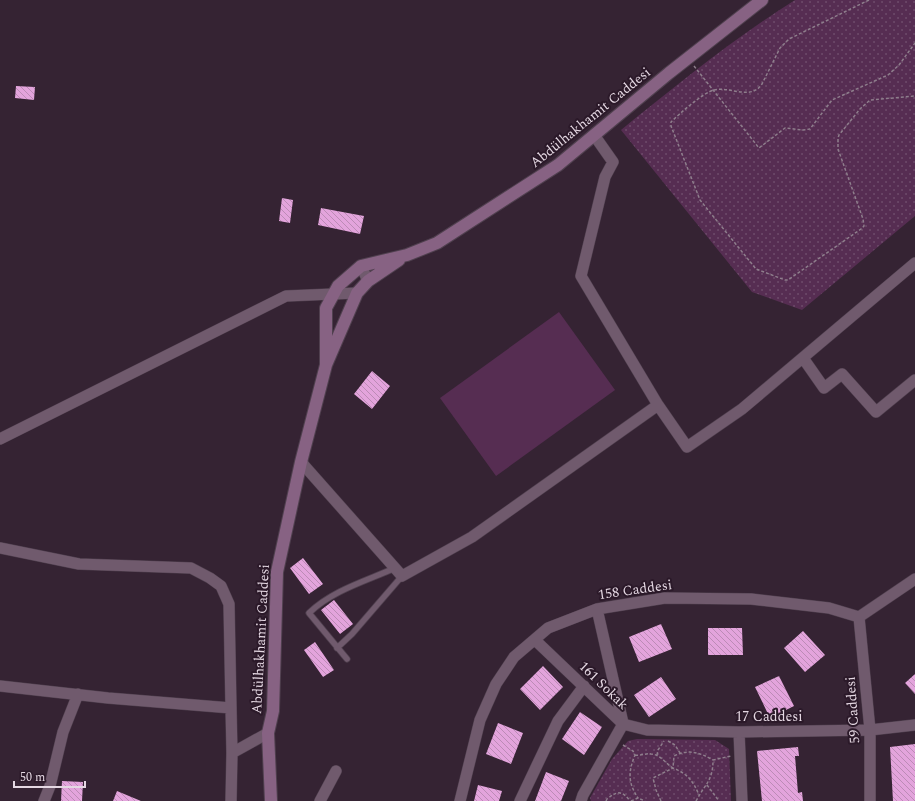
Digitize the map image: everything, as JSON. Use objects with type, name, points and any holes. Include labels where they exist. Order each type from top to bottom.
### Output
[{"type":"main road","name":"Abdülhakhamit Caddesi","points":[[326,365],[326,308],[338,286],[361,266],[407,255],[438,243],[558,165],[669,73],[762,0]]},
{"type":"main road","name":"Abdülhakhamit Caddesi","points":[[271,801],[268,733],[273,711],[277,572],[301,462],[326,365],[358,292],[368,281],[407,255]]},
{"type":"street","points":[[594,135],[613,162],[605,177],[581,276],[658,405],[687,447],[742,409],[915,263]]},
{"type":"street","points":[[361,266],[368,281]]},
{"type":"street","points":[[0,439],[286,296],[358,292]]},
{"type":"street","points":[[803,358],[824,388],[842,374],[876,412],[915,380]]},
{"type":"street","points":[[301,462],[399,572],[472,537],[658,405]]},
{"type":"street","points":[[0,548],[79,564],[191,568],[210,578],[220,586],[230,604],[232,753],[231,801]]},
{"type":"street","points":[[859,617],[915,579]]},
{"type":"street","name":"158 Caddesi","points":[[460,801],[480,720],[496,684],[514,657],[548,628],[596,609],[665,598],[751,599],[829,608],[859,617]]},
{"type":"street","points":[[596,609],[623,724]]},
{"type":"street","name":"59 Caddesi","points":[[859,617],[870,730],[870,801]]},
{"type":"street","name":"161 Sokak","points":[[535,640],[623,724],[581,801]]},
{"type":"street","points":[[0,686],[231,708]]},
{"type":"street","points":[[520,801],[558,722],[584,686]]},
{"type":"street","points":[[44,801],[50,786],[63,732],[78,694]]},
{"type":"street","name":"17 Caddesi","points":[[623,724],[647,730],[738,732],[870,730],[915,725]]},
{"type":"street","points":[[738,732],[742,801]]},
{"type":"street","points":[[232,753],[268,733]]},
{"type":"street","points":[[320,801],[336,771]]},
{"type":"lane","points":[[347,660],[309,613],[321,602],[334,594],[399,572]]},
{"type":"lane","points":[[337,648],[352,634],[399,572]]},
{"type":"path","points":[[869,0],[789,39],[780,48],[762,84],[755,91],[713,90],[671,122],[671,126],[700,200],[756,269],[788,280],[864,226],[863,219],[838,149],[839,135],[868,101],[874,99],[915,96]]},
{"type":"path","points":[[692,63],[759,148],[785,128],[803,130],[810,129],[832,100],[888,75],[899,65],[915,44]]},
{"type":"path","points":[[614,740],[633,751],[635,755],[657,755],[666,764],[684,773],[694,784],[699,795]]},
{"type":"path","points":[[657,755],[658,750],[665,741],[675,745],[680,753]]},
{"type":"path","points":[[673,768],[674,756],[689,751],[702,754],[712,760],[740,755]]},
{"type":"path","points":[[635,755],[631,764],[630,782],[638,798],[645,801]]},
{"type":"path","points":[[696,801],[707,785],[713,770],[712,760]]},
{"type":"path","points":[[661,801],[653,778],[673,768]]},
{"type":"path","points":[[707,785],[719,801]]},
{"type":"path","points":[[606,801],[614,793],[618,792],[631,801],[638,798]]},
{"type":"shaded area","points":[[795,0],[915,0],[915,216],[802,310],[752,292],[621,130],[728,46]]},
{"type":"shaded area","points":[[559,312],[615,390],[496,476],[440,398]]},
{"type":"shaded area","points":[[637,739],[715,740],[729,749],[731,801],[591,801],[590,798],[612,759],[628,741]]},
{"type":"building","points":[[16,86],[35,87],[34,100],[15,98]]},
{"type":"building","points":[[282,198],[293,200],[290,223],[279,221]]},
{"type":"building","points":[[321,208],[364,216],[360,234],[318,225]]},
{"type":"building","points":[[372,371],[390,386],[372,409],[354,394]]},
{"type":"building","points":[[303,558],[323,584],[309,594],[290,568]]},
{"type":"building","points":[[334,600],[353,624],[340,634],[321,610]]},
{"type":"building","points":[[661,624],[672,649],[639,662],[629,637]]},
{"type":"building","points":[[708,628],[742,628],[743,655],[708,655]]},
{"type":"building","points":[[803,631],[825,655],[805,672],[784,648]]},
{"type":"building","points":[[315,642],[334,670],[323,677],[304,650]]},
{"type":"building","points":[[543,666],[563,687],[540,710],[520,689]]},
{"type":"building","points":[[915,674],[915,694],[905,683]]},
{"type":"building","points":[[779,676],[794,706],[770,718],[755,687]]},
{"type":"building","points":[[661,677],[676,699],[649,717],[634,695]]},
{"type":"building","points":[[580,712],[602,727],[584,755],[562,739]]},
{"type":"building","points":[[498,723],[523,733],[511,764],[486,754]]},
{"type":"building","points":[[915,744],[915,801],[893,801],[890,747]]},
{"type":"building","points":[[798,747],[799,756],[795,756],[798,793],[802,792],[803,801],[762,801],[757,751]]},
{"type":"building","points":[[546,772],[569,781],[561,801],[535,801]]},
{"type":"building","points":[[62,781],[83,782],[82,801],[61,801]]},
{"type":"building","points":[[478,785],[502,791],[499,801],[474,801]]},
{"type":"building","points":[[117,791],[141,801],[113,801]]}]
